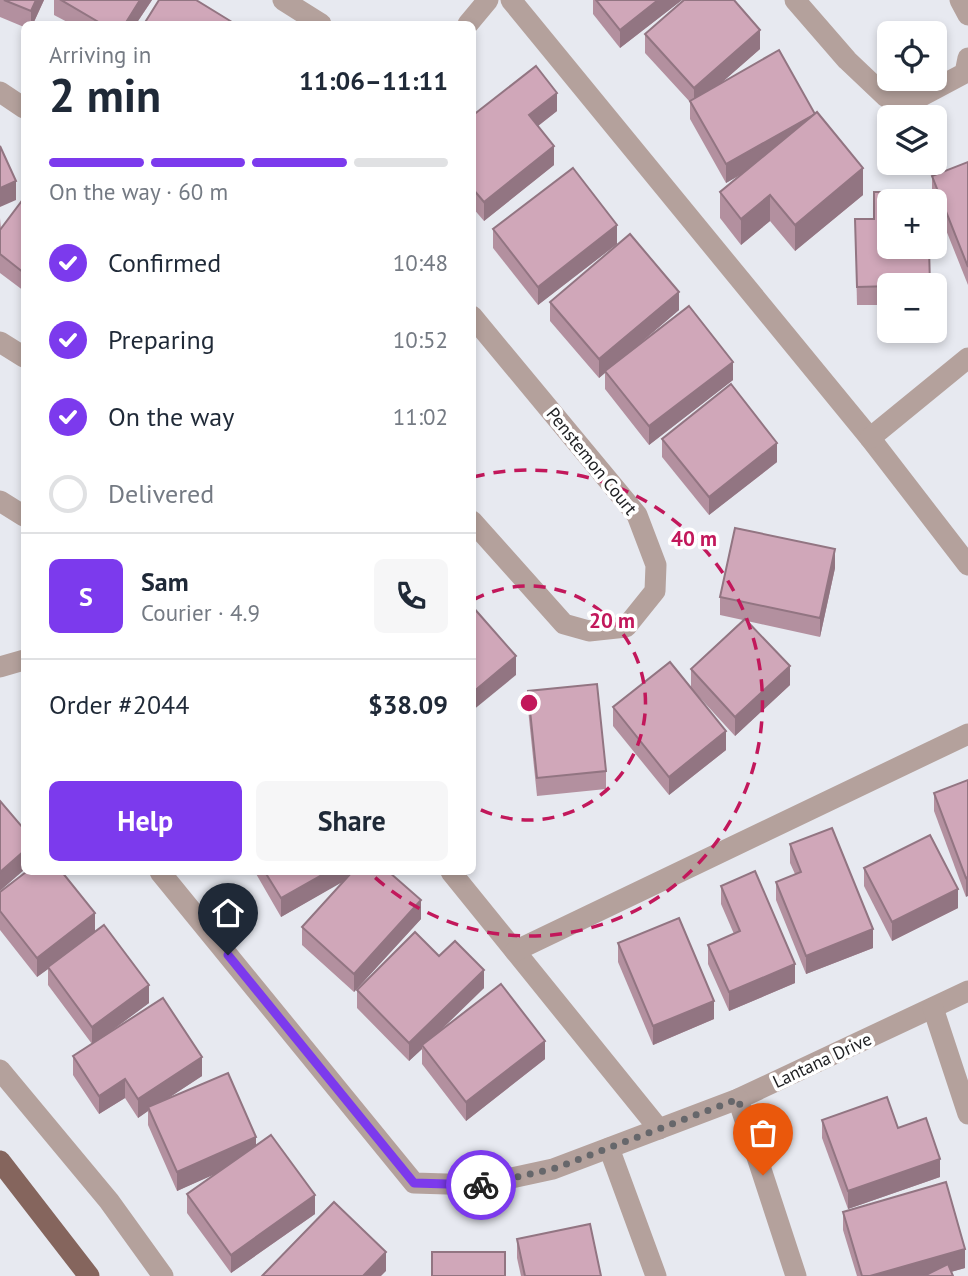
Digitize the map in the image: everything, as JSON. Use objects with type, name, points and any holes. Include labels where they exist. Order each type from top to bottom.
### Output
[{"type":"main road","points":[[0,1161],[89,1276]]},
{"type":"street","points":[[283,0],[316,21]]},
{"type":"street","points":[[470,21],[488,0]]},
{"type":"street","points":[[511,0],[870,438],[968,565]]},
{"type":"street","points":[[795,0],[847,60],[886,97],[918,98],[965,73],[968,58]]},
{"type":"street","points":[[960,0],[968,15]]},
{"type":"street","points":[[0,92],[21,106]]},
{"type":"street","name":"Penstemon Court","points":[[476,321],[637,515],[656,565],[655,591],[626,627],[589,631],[564,624],[476,525]]},
{"type":"street","points":[[0,342],[21,355]]},
{"type":"street","points":[[870,438],[968,358]]},
{"type":"street","points":[[0,501],[21,514]]},
{"type":"street","points":[[0,667],[21,661]]},
{"type":"street","points":[[515,951],[968,734]]},
{"type":"street","name":"Lantana Drive","points":[[162,875],[414,1183],[479,1185],[553,1169],[738,1099],[968,991]]},
{"type":"street","points":[[453,875],[659,1129]]},
{"type":"street","points":[[933,1008],[968,1114]]},
{"type":"street","points":[[0,1070],[109,1201],[163,1276]]},
{"type":"street","points":[[738,1099],[796,1276]]},
{"type":"street","points":[[610,1148],[656,1276]]},
{"type":"building","points":[[4,0],[36,0],[31,11]]},
{"type":"building","points":[[61,0],[140,0],[127,21],[97,21]]},
{"type":"building","points":[[159,0],[196,0],[230,21],[146,21]]},
{"type":"building","points":[[596,0],[658,0],[620,30]]},
{"type":"building","points":[[684,0],[734,0],[760,30],[694,88],[645,34]]},
{"type":"building","points":[[779,50],[815,114],[726,164],[690,101]]},
{"type":"building","points":[[536,66],[557,93],[529,115],[554,146],[484,202],[476,193],[476,113]]},
{"type":"building","points":[[817,112],[863,168],[795,225],[770,195],[741,219],[720,192]]},
{"type":"building","points":[[0,146],[16,181],[0,188]]},
{"type":"building","points":[[968,162],[968,267],[947,214],[947,189],[937,189],[932,176],[947,175],[947,170]]},
{"type":"building","points":[[573,168],[617,225],[538,287],[493,229]]},
{"type":"building","points":[[874,192],[877,192],[877,259],[929,259],[930,273],[877,273],[877,286],[857,287],[855,219],[874,219]]},
{"type":"building","points":[[21,202],[21,271],[0,254],[0,230]]},
{"type":"building","points":[[630,234],[679,292],[599,359],[550,302]]},
{"type":"building","points":[[689,306],[733,362],[649,426],[605,371]]},
{"type":"building","points":[[731,384],[777,443],[709,497],[662,439]]},
{"type":"building","points":[[735,528],[835,549],[820,618],[720,597]]},
{"type":"building","points":[[476,611],[516,656],[476,690]]},
{"type":"building","points":[[745,619],[790,666],[735,717],[691,669]]},
{"type":"building","points":[[670,662],[726,731],[669,777],[613,707]]},
{"type":"building","points":[[597,684],[606,771],[537,778],[528,691]]},
{"type":"building","points":[[968,780],[968,877],[966,878],[934,793]]},
{"type":"building","points":[[0,801],[21,826],[21,854],[0,872]]},
{"type":"building","points":[[832,828],[873,929],[806,956],[776,882],[801,872],[790,844]]},
{"type":"building","points":[[930,835],[958,889],[892,922],[864,868]]},
{"type":"building","points":[[755,871],[795,964],[729,992],[708,945],[740,931],[721,886]]},
{"type":"building","points":[[22,875],[64,875],[95,913],[37,958],[0,911],[0,892]]},
{"type":"building","points":[[267,875],[322,875],[281,898]]},
{"type":"building","points":[[349,875],[392,875],[421,900],[354,974],[302,927]]},
{"type":"building","points":[[679,918],[714,1001],[653,1026],[618,943]]},
{"type":"building","points":[[104,925],[149,985],[92,1027],[48,967]]},
{"type":"building","points":[[415,932],[439,956],[455,941],[484,970],[409,1043],[357,990]]},
{"type":"building","points":[[501,984],[545,1041],[466,1102],[422,1045]]},
{"type":"building","points":[[163,998],[202,1057],[138,1099],[125,1079],[99,1096],[73,1056]]},
{"type":"building","points":[[228,1073],[256,1137],[177,1172],[148,1107]]},
{"type":"building","points":[[887,1097],[898,1128],[926,1118],[940,1159],[848,1191],[822,1120]]},
{"type":"building","points":[[271,1135],[315,1195],[231,1255],[187,1194]]},
{"type":"building","points":[[946,1182],[965,1249],[862,1276],[843,1212]]},
{"type":"building","points":[[334,1202],[386,1252],[363,1276],[262,1276]]},
{"type":"building","points":[[590,1224],[601,1276],[525,1276],[517,1239]]},
{"type":"building","points":[[432,1252],[505,1252],[505,1276],[432,1276]]},
{"type":"building","points":[[948,1264],[953,1276],[924,1276]]},
{"type":"way so far","points":[[481,1185],[553,1169],[738,1099],[763,1175]]},
{"type":"route","points":[[228,955],[414,1183],[481,1185]]}]
